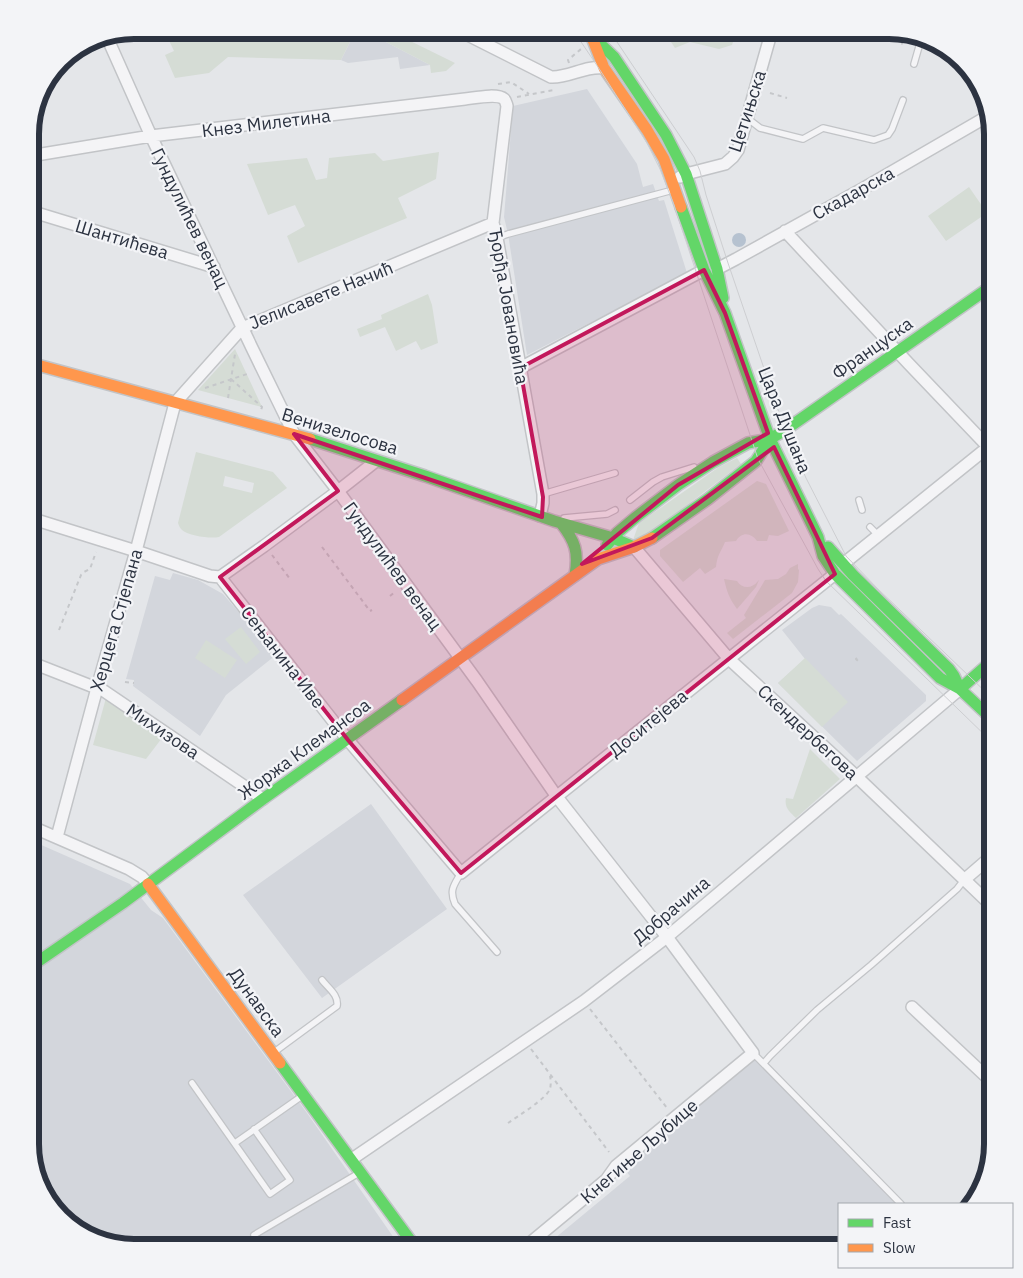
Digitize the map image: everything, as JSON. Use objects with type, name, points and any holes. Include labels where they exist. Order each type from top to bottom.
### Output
[{"type":"main road","name":"Цара Душана","points":[[592,39],[604,68],[657,146],[704,270],[726,313],[770,439],[818,538],[823,556],[835,574],[940,678],[960,689],[984,712]]},
{"type":"main road","name":"Цара Душана","points":[[596,39],[614,57],[631,82],[666,135],[686,174],[717,268],[726,313]]},
{"type":"main road","points":[[604,68],[618,70],[631,82]]},
{"type":"main road","name":"Француска","points":[[770,439],[984,291]]},
{"type":"main road","name":"Венизелосова","points":[[39,366],[294,434],[425,476],[558,522],[613,538],[634,548]]},
{"type":"main road","name":"Жоржа Клемансоа","points":[[598,559],[613,538],[623,528],[671,490],[713,462],[748,443],[770,439]]},
{"type":"main road","name":"Жоржа Клемансоа","points":[[39,961],[123,903],[263,799],[348,740],[598,559],[634,548],[652,538],[708,499],[756,461],[770,439]]},
{"type":"main road","points":[[558,522],[571,535],[577,550],[578,557],[575,575]]},
{"type":"main road","name":"Цара Душана","points":[[818,538],[949,669],[960,689]]},
{"type":"main road","name":"Добрачина","points":[[960,689],[984,668]]},
{"type":"main road","name":"Дунавска","points":[[148,884],[409,1239]]},
{"type":"street","points":[[476,39],[551,76],[562,76],[598,67],[604,68]]},
{"type":"street","name":"Цетињска","points":[[674,187],[679,178],[686,174],[725,164],[734,157],[738,150],[769,39]]},
{"type":"street","name":"Гундулићев венац","points":[[109,42],[151,136],[294,434],[477,681],[557,797],[667,938],[753,1053]]},
{"type":"street","name":"Кнез Милетина","points":[[39,155],[151,136],[465,99],[502,97]]},
{"type":"street","name":"Ђорђа Јовановића","points":[[502,97],[507,106],[493,223],[542,494],[543,503],[540,516]]},
{"type":"street","name":"Скадарска","points":[[717,268],[862,189],[983,119]]},
{"type":"street","name":"Шантићева","points":[[39,213],[214,267]]},
{"type":"street","name":"Јелисавете Начић","points":[[175,403],[242,328],[493,223]]},
{"type":"street","points":[[785,231],[898,352],[984,440]]},
{"type":"street","points":[[520,368],[704,270]]},
{"type":"street","name":"Херцега Стјепана","points":[[56,837],[136,551],[175,403]]},
{"type":"street","points":[[843,564],[984,454]]},
{"type":"street","points":[[39,521],[210,576],[220,577],[338,491],[376,460]]},
{"type":"street","name":"Скендербегова","points":[[634,548],[729,658],[984,899]]},
{"type":"street","name":"Доситејева","points":[[462,874],[835,574]]},
{"type":"street","name":"Сењанина Иве","points":[[220,577],[348,740],[462,874]]},
{"type":"street","name":"Михизова","points":[[39,665],[104,691],[263,799]]},
{"type":"street","name":"Добрачина","points":[[352,1159],[584,1002],[667,938],[960,689]]},
{"type":"street","name":"Дунавска","points":[[39,830],[129,869],[142,877],[148,884]]},
{"type":"street","points":[[964,880],[984,863]]},
{"type":"street","points":[[912,1007],[984,1075]]},
{"type":"street","name":"Кнегиње Љубице","points":[[535,1239],[606,1180],[616,1166],[753,1053]]},
{"type":"lane","points":[[914,64],[920,44]]},
{"type":"lane","points":[[747,118],[760,128],[803,139],[823,128],[874,140],[888,134],[892,129],[903,100]]},
{"type":"lane","points":[[497,238],[674,187]]},
{"type":"lane","points":[[630,500],[652,482],[662,477],[713,462]]},
{"type":"lane","points":[[542,494],[615,473]]},
{"type":"lane","points":[[858,500],[862,510]]},
{"type":"lane","points":[[558,522],[574,517],[608,514],[615,510]]},
{"type":"lane","points":[[870,526],[879,536]]},
{"type":"lane","points":[[462,874],[452,889],[454,904],[497,952]]},
{"type":"lane","points":[[764,1063],[817,1010],[957,889],[964,880]]},
{"type":"lane","points":[[273,1053],[337,1006],[336,996],[322,980]]},
{"type":"lane","points":[[753,1053],[900,1203]]},
{"type":"lane","points":[[192,1083],[270,1194],[290,1180],[254,1129]]},
{"type":"lane","points":[[235,1143],[304,1094]]},
{"type":"lane","points":[[254,1235],[361,1172]]},
{"type":"path","points":[[901,40],[903,47]]},
{"type":"path","points":[[770,93],[787,98]]},
{"type":"path","points":[[228,398],[235,349]]},
{"type":"path","points":[[198,390],[247,374]]},
{"type":"path","points":[[231,379],[262,407],[261,412]]},
{"type":"path","points":[[59,630],[81,575],[91,567],[100,540]]},
{"type":"path","points":[[264,546],[290,579]]},
{"type":"path","points":[[322,547],[370,611],[372,610]]},
{"type":"path","points":[[125,682],[134,683]]},
{"type":"path","points":[[584,1002],[674,1118]]},
{"type":"path","points":[[525,1041],[609,1152]]},
{"type":"path","points":[[508,1123],[545,1095],[550,1089],[550,1074]]},
{"type":"highlighted area","points":[[704,270],[725,313],[768,433],[678,485],[582,564],[652,538],[774,447],[835,574],[461,873],[348,740],[220,577],[338,491],[294,434],[542,517],[543,497],[520,368]]},
{"type":"shaded area","points":[[168,39],[352,39],[341,60],[228,57],[209,73],[175,78],[165,55],[174,51]]},
{"type":"shaded area","points":[[352,39],[380,39],[430,65],[400,69],[398,57],[348,63],[341,60]]},
{"type":"shaded area","points":[[380,39],[406,39],[455,63],[446,71],[431,73],[430,65]]},
{"type":"shaded area","points":[[669,39],[734,39],[732,45],[719,49],[690,42],[675,48]]},
{"type":"shaded area","points":[[587,89],[637,164],[643,187],[653,184],[659,201],[664,200],[687,273],[527,355],[504,217],[513,106]]},
{"type":"shaded area","points":[[439,152],[436,179],[398,198],[407,218],[298,263],[287,236],[305,226],[295,205],[268,215],[247,164],[307,158],[316,180],[327,178],[329,158],[375,153],[383,161]]},
{"type":"shaded area","points":[[969,187],[984,209],[984,215],[946,241],[928,216]]},
{"type":"shaded area","points":[[428,294],[432,305],[438,343],[421,350],[416,341],[396,351],[385,327],[360,337],[357,329],[382,319],[381,315]]},
{"type":"shaded area","points":[[235,349],[262,407],[198,390]]},
{"type":"shaded area","points":[[196,452],[273,472],[287,488],[219,537],[190,534],[182,530],[178,523]],"holes":[[[225,476],[254,483],[252,493],[223,486]]]},
{"type":"shaded area","points":[[737,458],[741,464],[653,531],[633,540],[639,523],[719,467]]},
{"type":"shaded area","points":[[757,481],[766,484],[789,531],[778,536],[769,535],[767,541],[757,541],[752,536],[746,534],[736,541],[725,542],[718,556],[716,567],[705,574],[700,568],[683,582],[660,556],[660,550]]},
{"type":"shaded area","points":[[798,564],[798,582],[792,593],[733,639],[727,633],[746,618],[744,615],[765,580],[778,579],[786,574],[790,568]]},
{"type":"shaded area","points":[[173,573],[198,580],[223,594],[276,655],[226,695],[200,736],[133,686],[134,680],[126,679],[155,576],[170,580]]},
{"type":"shaded area","points":[[724,579],[737,581],[744,587],[753,586],[759,580],[756,587],[737,609],[732,602]]},
{"type":"shaded area","points":[[819,605],[831,607],[839,615],[841,614],[926,695],[926,701],[857,761],[778,683],[805,659],[782,630]]},
{"type":"shaded area","points":[[241,627],[260,652],[246,664],[225,639]]},
{"type":"shaded area","points":[[206,640],[237,660],[225,678],[195,658]]},
{"type":"shaded area","points":[[805,658],[848,702],[822,727],[778,683]]},
{"type":"shaded area","points":[[106,698],[162,738],[146,759],[93,745]]},
{"type":"shaded area","points":[[810,749],[840,779],[796,818],[787,807],[786,798],[793,799]]},
{"type":"shaded area","points":[[371,804],[447,909],[322,998],[243,895]]},
{"type":"shaded area","points":[[39,844],[130,884],[151,910],[163,918],[307,1113],[395,1239],[121,1238],[109,1236],[86,1227],[62,1207],[49,1187],[44,1175],[39,1145]]},
{"type":"shaded area","points":[[756,1055],[898,1203],[838,1203],[838,1239],[554,1239],[630,1176],[622,1166]]},
{"type":"water","points":[[739,233],[744,235],[746,240],[744,245],[739,247],[734,245],[732,240],[734,235]]},
{"type":"tram line","points":[[579,39],[647,143],[660,169],[674,205],[758,459],[818,569],[826,581],[984,734]]},
{"type":"tram line","points":[[615,39],[694,157],[785,430],[806,478],[846,556],[984,690]]},
{"type":"traffic: fast","points":[[595,39],[614,57],[666,135],[686,174],[717,269],[723,298]]},
{"type":"traffic: fast","points":[[681,207],[704,270],[725,313],[770,439],[818,537],[823,556],[835,574],[940,678],[960,689],[984,712]]},
{"type":"traffic: fast","points":[[607,545],[617,533],[678,485],[713,462],[748,443],[770,439],[785,430],[984,291]]},
{"type":"traffic: fast","points":[[310,439],[425,476],[554,521],[613,538],[634,547]]},
{"type":"traffic: fast","points":[[652,538],[708,499],[756,461],[770,439]]},
{"type":"traffic: fast","points":[[561,523],[570,535],[575,547],[575,575]]},
{"type":"traffic: fast","points":[[828,547],[853,575],[949,669],[960,689]]},
{"type":"traffic: fast","points":[[960,689],[984,668]]},
{"type":"traffic: fast","points":[[39,961],[123,903],[263,799],[402,700]]},
{"type":"traffic: fast","points":[[280,1063],[409,1239]]},
{"type":"traffic: slow","points":[[593,39],[604,68],[647,130],[664,159],[681,207]]},
{"type":"traffic: slow","points":[[39,365],[310,439]]},
{"type":"traffic: slow","points":[[402,700],[598,559],[634,547],[652,538]]},
{"type":"traffic: slow","points":[[148,884],[280,1063]]}]
